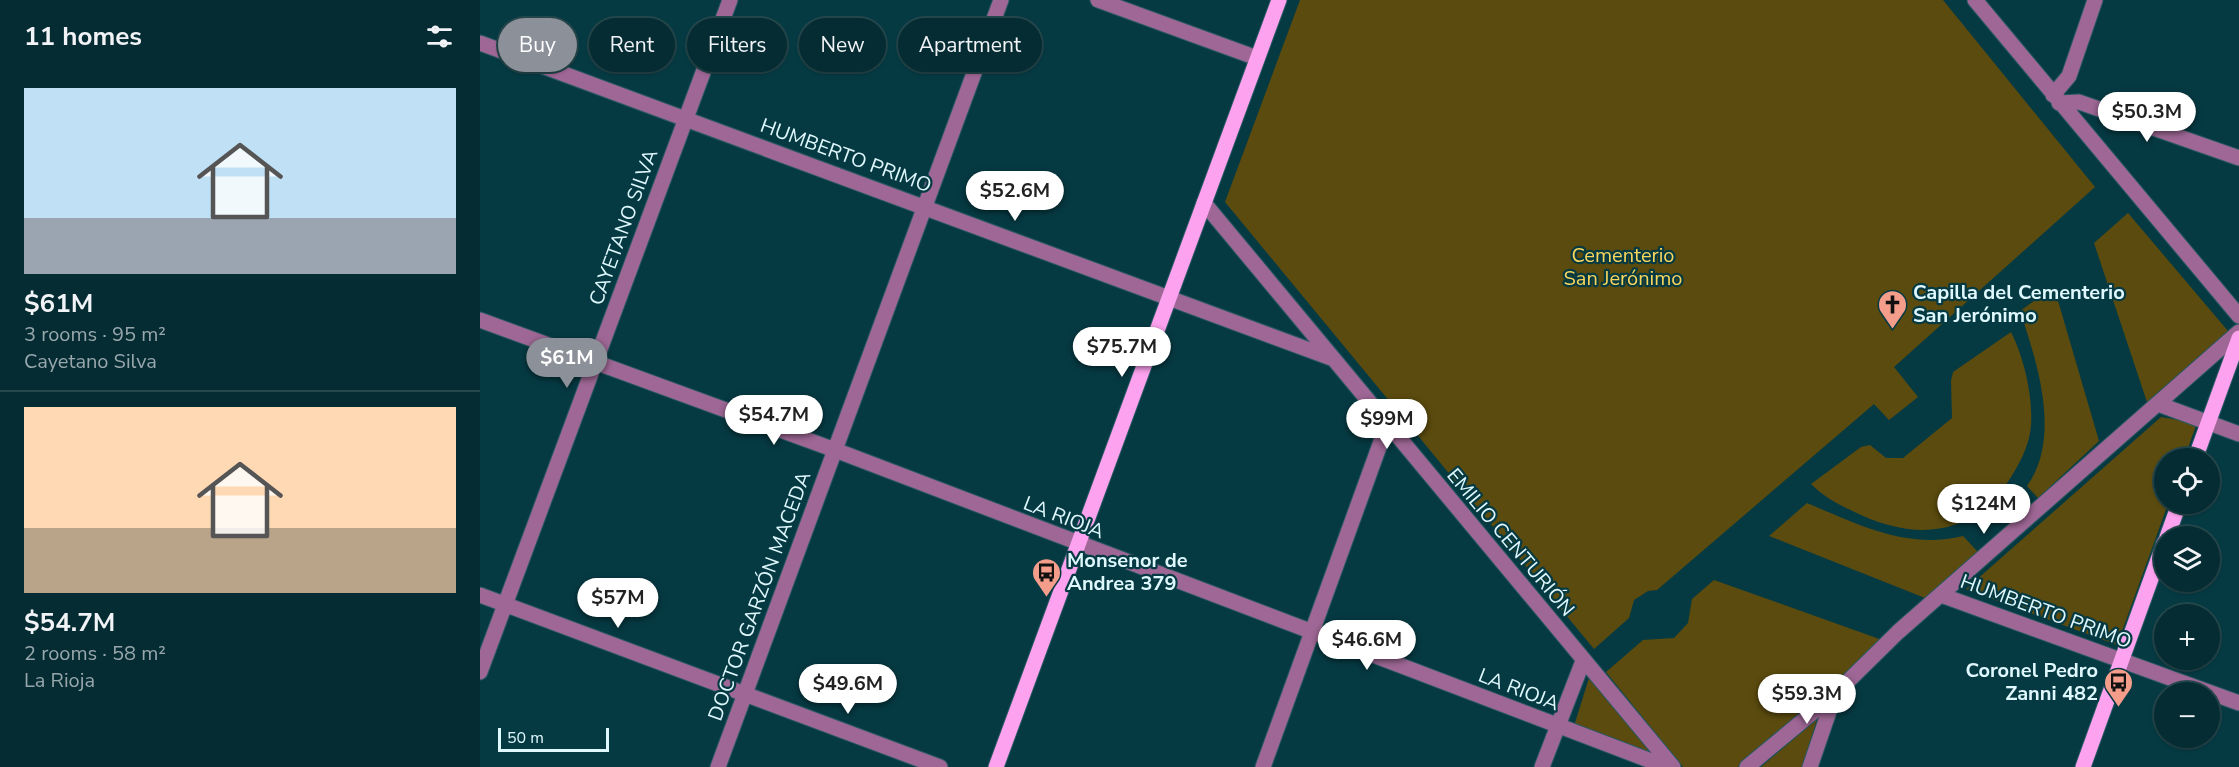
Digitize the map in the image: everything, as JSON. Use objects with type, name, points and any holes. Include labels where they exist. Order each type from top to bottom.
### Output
[{"type":"main road","points":[[996,767],[1278,0]]},
{"type":"main road","points":[[2199,448],[2239,338]]},
{"type":"main road","points":[[2083,767],[2154,570]]},
{"type":"street","name":"CAYETANO SILVA","points":[[480,672],[730,0]]},
{"type":"street","name":"DOCTOR GARZÓN MACEDA","points":[[718,767],[1001,0]]},
{"type":"street","points":[[1098,0],[1257,58]]},
{"type":"street","points":[[1975,0],[2239,316]]},
{"type":"street","points":[[2056,99],[2069,76],[2095,0]]},
{"type":"street","name":"HUMBERTO PRIMO","points":[[480,43],[1332,358]]},
{"type":"street","points":[[2056,99],[2079,102],[2239,158]]},
{"type":"street","name":"EMILIO CENTURIÓN","points":[[1204,203],[1673,767]]},
{"type":"street","name":"LA RIOJA","points":[[480,320],[835,450],[1078,545],[1667,767]]},
{"type":"street","points":[[1747,767],[1835,694],[1941,595],[2239,332]]},
{"type":"street","points":[[2158,404],[2239,434]]},
{"type":"street","points":[[1263,767],[1388,425]]},
{"type":"street","points":[[480,595],[940,767]]},
{"type":"street","name":"HUMBERTO PRIMO","points":[[1941,595],[2239,703]]},
{"type":"street","points":[[1542,767],[1583,661]]},
{"type":"street","points":[[1810,767],[1835,694]]},
{"type":"green space","name":"Cementerio San Jerónimo","points":[[1300,0],[1943,0],[2095,187],[1894,367],[1918,397],[1889,420],[1874,404],[1657,590],[1648,591],[1634,600],[1629,618],[1594,649],[1225,202]]},
{"type":"green space","points":[[2128,213],[2228,331],[2147,402],[2094,243]]},
{"type":"green space","points":[[2054,287],[2099,441],[2038,498],[2027,486],[2037,467],[2043,445],[2045,423],[2043,399],[2033,353],[2020,311]]},
{"type":"green space","points":[[2011,332],[2027,377],[2031,402],[2029,438],[2014,472],[2000,493],[1984,508],[1967,520],[1948,527],[1927,530],[1906,529],[1861,515],[1828,498],[1811,484],[1861,447],[1870,445],[1886,458],[1903,458],[1952,418],[1951,381],[1953,372]]},
{"type":"green space","points":[[2161,417],[2197,423],[2188,448],[2154,448],[2154,514],[2164,514],[2160,526],[2154,526],[2154,543],[2117,645],[1966,589]]},
{"type":"green space","points":[[1807,503],[1883,533],[1922,540],[1963,536],[1978,552],[1925,598],[1769,536]]},
{"type":"green space","points":[[1714,580],[1885,641],[1738,767],[1683,767],[1606,672],[1643,640],[1674,638],[1688,623],[1692,599]]},
{"type":"green space","points":[[1589,678],[1656,756],[1574,726]]},
{"type":"green space","points":[[1817,719],[1802,767],[1761,767]]},
{"type":"place","name":"Capilla del Cementerio San Jerónimo","points":[[1892,330]]},
{"type":"place","name":"Monsenor de Andrea 379","points":[[1046,598]]},
{"type":"place","name":"Coronel Pedro Zanni 482","points":[[2119,708]]}]
